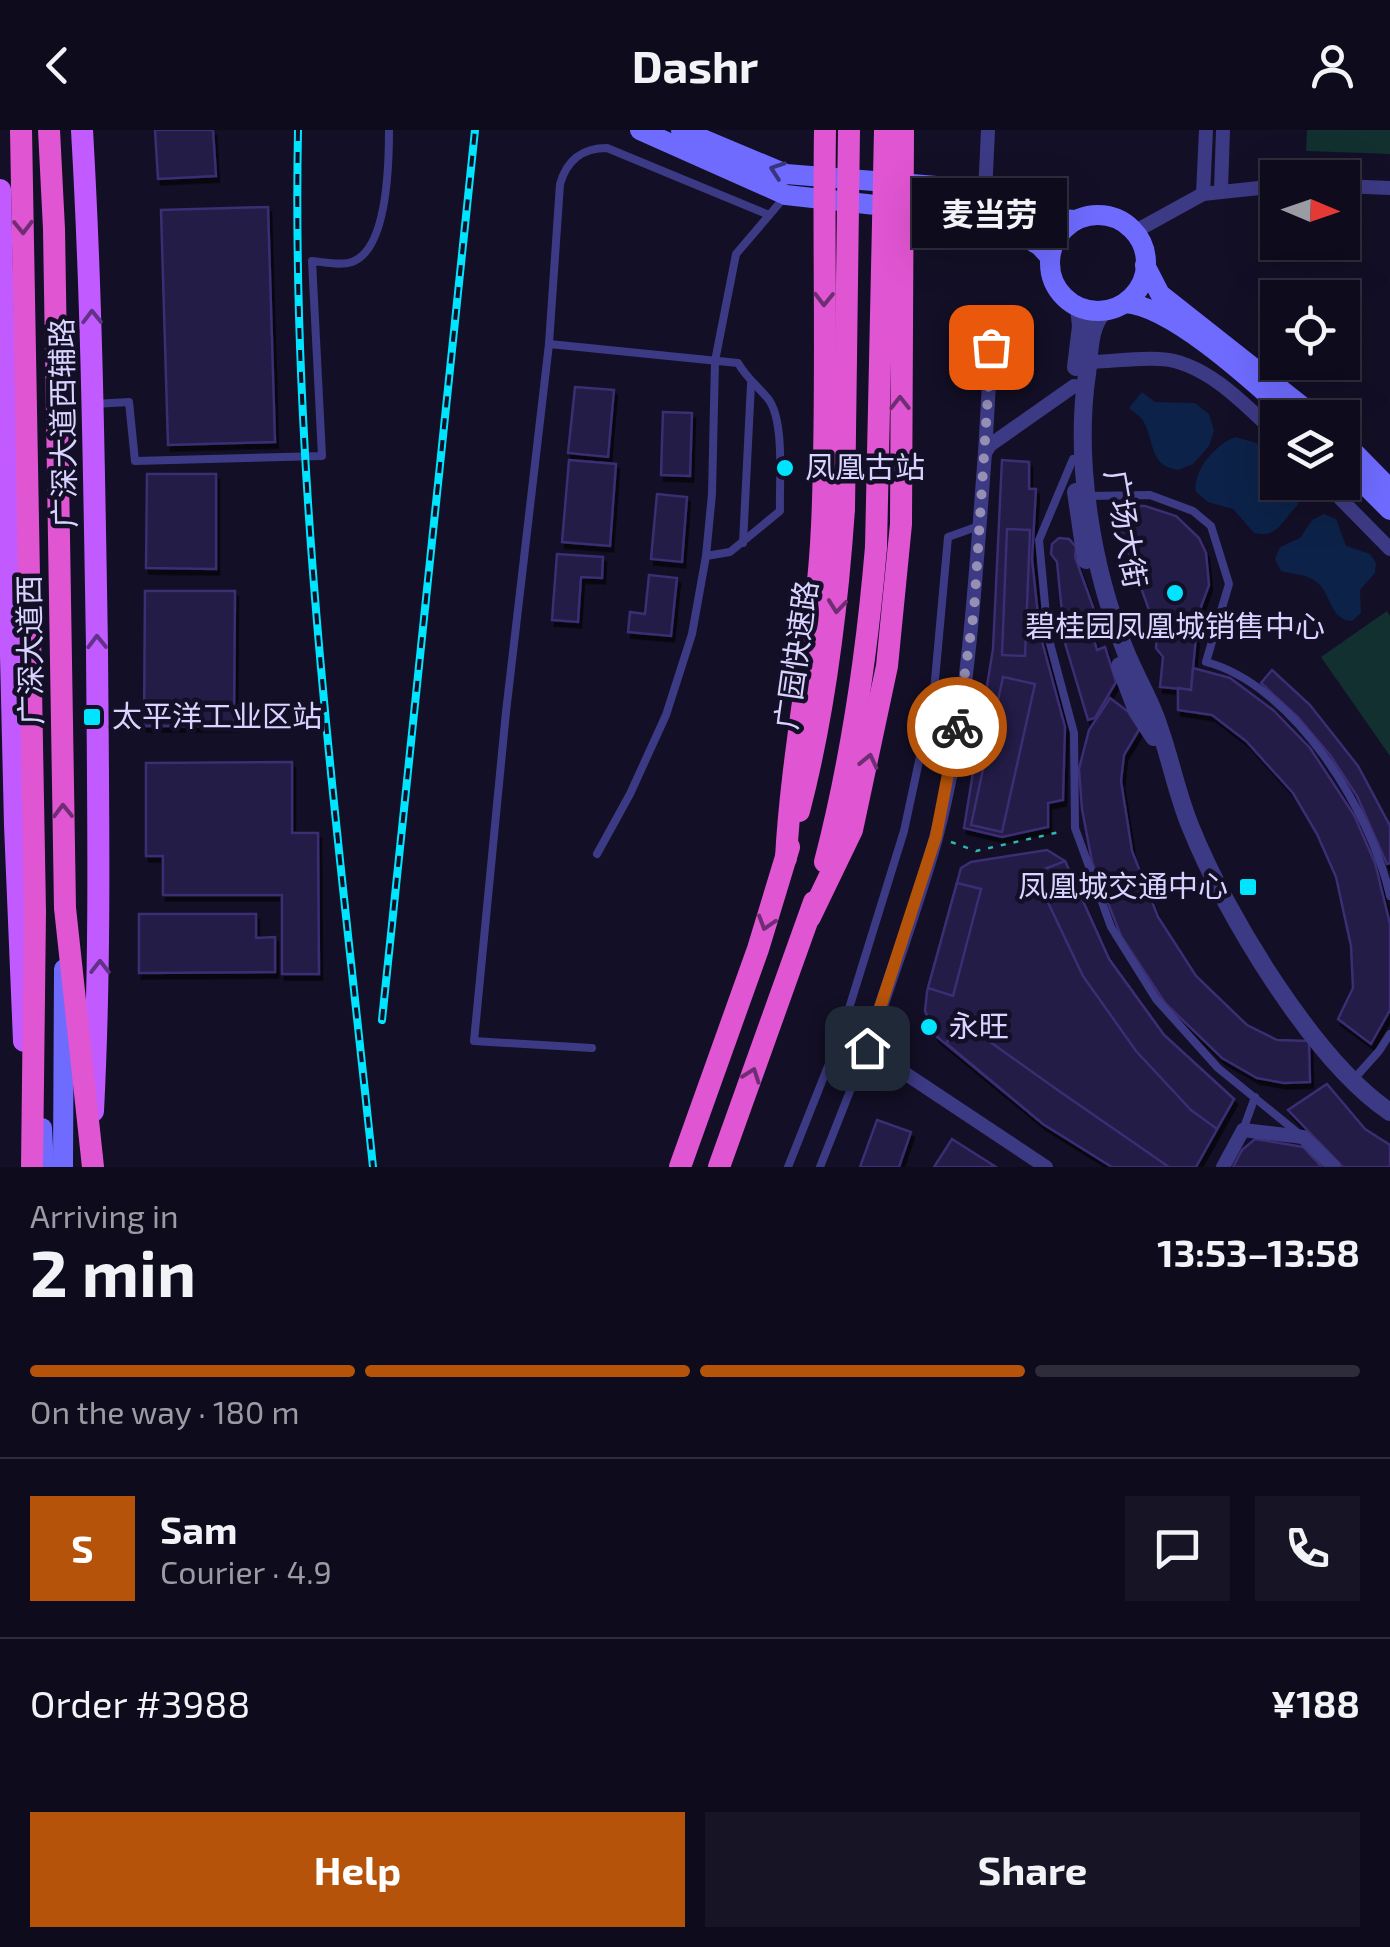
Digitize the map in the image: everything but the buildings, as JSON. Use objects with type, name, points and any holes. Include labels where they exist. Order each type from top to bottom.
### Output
[{"type":"highway","name":"广深大道西","points":[[21,130],[16,825],[35,911],[32,1167]]},
{"type":"highway","name":"广深大道西","points":[[49,130],[65,908],[94,1167]]},
{"type":"highway","points":[[786,858],[790,780],[812,634],[822,526],[825,130]]},
{"type":"highway","name":"广园快速路","points":[[680,1167],[758,949],[786,858],[810,770],[827,683],[844,509],[849,130]]},
{"type":"highway","points":[[810,917],[852,745],[868,643],[876,547],[885,130]]},
{"type":"highway","points":[[718,1167],[810,917],[852,830],[887,666],[900,524],[903,130]]},
{"type":"main road","name":"广深大道西辅路","points":[[82,130],[92,298],[100,984],[92,1134]]},
{"type":"main road","points":[[640,130],[786,174],[903,181],[985,194],[1058,220],[1091,215],[1122,222],[1142,246],[1145,265],[1160,294],[1294,400]]},
{"type":"main road","points":[[680,130],[786,195],[989,221],[1040,246],[1050,257],[1056,288],[1080,308],[1146,306],[1210,348],[1272,400]]},
{"type":"main road","name":"广深大道西辅路","points":[[0,190],[16,825],[32,1167]]},
{"type":"main road","points":[[1050,257],[1063,230],[1076,220]]},
{"type":"main road","points":[[1115,307],[1136,292],[1145,265]]},
{"type":"main road","points":[[1360,458],[1390,489]]},
{"type":"main road","points":[[1360,480],[1390,510]]},
{"type":"main road","points":[[63,1167],[65,908]]},
{"type":"main road","points":[[35,911],[44,1167]]},
{"type":"street","points":[[985,194],[988,130]]},
{"type":"street","points":[[1203,194],[1206,130]]},
{"type":"street","points":[[1220,190],[1222,130]]},
{"type":"street","points":[[1134,232],[1203,194],[1260,187]]},
{"type":"street","points":[[1360,187],[1390,188]]},
{"type":"street","name":"广场大街","points":[[1115,307],[1094,322],[1074,386],[1073,459],[1081,538],[1093,587],[1137,710],[1165,753]]},
{"type":"street","points":[[1080,308],[1083,362],[1162,358],[1192,366],[1260,418]]},
{"type":"street","points":[[993,314],[974,611],[963,686],[936,836],[867,1048],[1046,1167]]},
{"type":"street","name":"广场大街","points":[[1083,362],[1083,447],[1095,551],[1124,649],[1160,728],[1191,830],[1257,958],[1341,1070],[1390,1112]]},
{"type":"street","points":[[989,380],[1006,382]]},
{"type":"street","points":[[985,453],[990,444],[1074,386]]},
{"type":"street","points":[[1342,500],[1390,549]]},
{"type":"street","points":[[1223,1167],[1243,1130],[1302,1137],[1334,1167]]},
{"type":"lane","points":[[94,404],[129,402],[135,462],[322,456],[312,261],[349,264],[363,255],[375,232],[389,186],[389,130]]},
{"type":"lane","points":[[592,1048],[474,1041],[506,712],[550,344],[560,184],[570,163],[582,153],[598,148],[615,149],[768,215]]},
{"type":"lane","points":[[597,854],[666,715],[692,634],[712,494],[716,362],[736,254],[786,195]]},
{"type":"lane","points":[[550,344],[738,363],[751,384],[770,402],[778,426],[780,511],[730,552],[706,556]]},
{"type":"lane","points":[[742,543],[751,384]]},
{"type":"lane","points":[[1073,459],[1039,540],[1048,636],[1074,733],[1076,828],[1111,927],[1156,999],[1218,1068],[1302,1137]]},
{"type":"lane","points":[[1089,496],[1150,495],[1192,511],[1211,526],[1229,584],[1206,662],[1242,676],[1290,717],[1318,750],[1364,824],[1387,875],[1390,896]]},
{"type":"lane","points":[[788,1167],[840,1036],[904,831],[934,691],[948,537],[979,526]]},
{"type":"lane","points":[[1353,1080],[1380,1052],[1390,1034]]},
{"type":"lane","points":[[820,1167],[867,1048],[840,1036]]},
{"type":"lane","points":[[1243,1130],[1256,1097]]},
{"type":"path","points":[[936,836],[976,851],[1076,828]]},
{"type":"green space","points":[[1307,130],[1390,130],[1390,154],[1306,151]]},
{"type":"green space","points":[[1387,611],[1390,616],[1390,756],[1321,657]]},
{"type":"water","points":[[1142,392],[1155,402],[1195,403],[1209,414],[1214,431],[1209,446],[1193,464],[1178,470],[1161,463],[1142,419],[1129,408]]},
{"type":"water","points":[[1235,437],[1257,443],[1260,500],[1298,500],[1298,505],[1275,530],[1254,533],[1233,509],[1208,502],[1196,492],[1198,476],[1220,446]]},
{"type":"water","points":[[1324,514],[1336,519],[1346,546],[1370,554],[1376,563],[1375,573],[1360,590],[1361,613],[1352,621],[1334,611],[1325,591],[1314,580],[1281,571],[1275,559],[1280,547],[1300,538],[1312,520]]},
{"type":"railway","points":[[298,130],[298,260],[309,520],[373,1167]]},
{"type":"railway","points":[[382,1020],[475,130]]},
{"type":"way so far","points":[[957,727],[974,611],[991,347]]},
{"type":"place","name":"麦当劳","points":[[991,347]]},
{"type":"place","name":"凤凰古站","points":[[785,468]]},
{"type":"place","name":"碧桂园凤凰城销售中心","points":[[1175,593]]},
{"type":"place","name":"太平洋工业区站","points":[[92,717]]},
{"type":"place","name":"凤凰城交通中心","points":[[1248,887]]},
{"type":"place","name":"永旺","points":[[929,1027]]},
{"type":"route","points":[[867,1048],[936,836],[957,727]]}]
